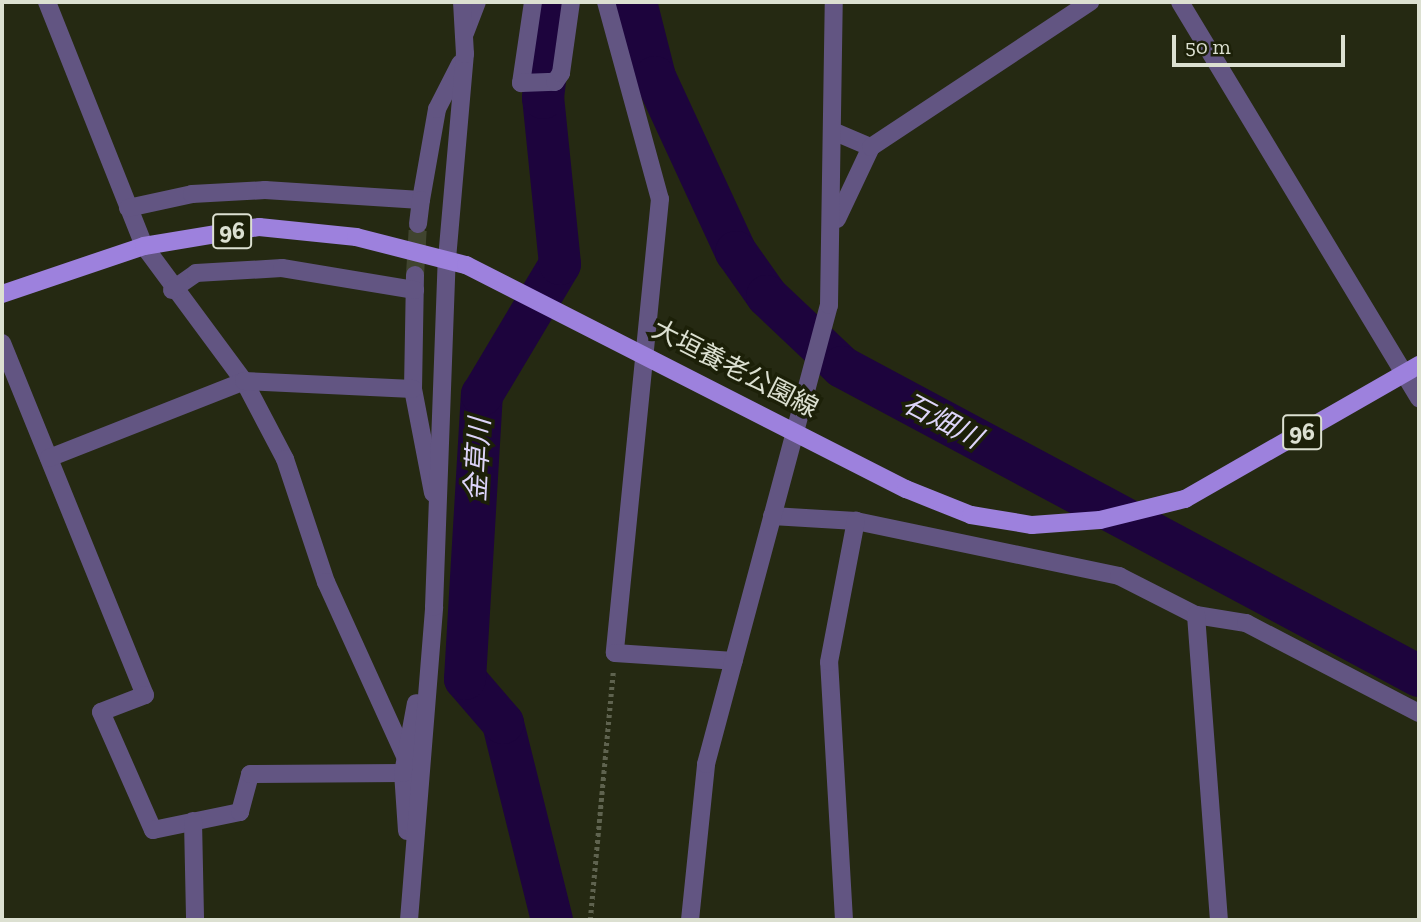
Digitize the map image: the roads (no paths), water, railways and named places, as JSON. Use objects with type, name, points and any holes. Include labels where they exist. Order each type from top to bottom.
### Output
[{"type":"main road","name":"大垣養老公園線","points":[[2,294],[144,246],[259,227],[356,237],[466,265],[792,425],[917,493],[971,515],[1032,525],[1100,520],[1185,499],[1412,369]]},
{"type":"street","points":[[47,2],[144,246],[172,290],[244,382],[285,459],[326,582],[404,766]]},
{"type":"street","points":[[409,920],[434,607],[447,259],[465,54],[462,2]]},
{"type":"street","points":[[464,36],[477,2]]},
{"type":"street","points":[[533,2],[521,83],[555,82],[561,74],[571,2]]},
{"type":"street","points":[[607,2],[660,199],[615,653],[734,661]]},
{"type":"street","points":[[690,920],[706,764],[772,516],[792,425],[829,305],[835,222],[834,2]]},
{"type":"street","points":[[835,222],[871,148],[1090,2]]},
{"type":"street","points":[[1180,2],[1412,369],[1419,398]]},
{"type":"street","points":[[418,224],[437,109],[465,54]]},
{"type":"street","points":[[835,132],[871,148]]},
{"type":"street","points":[[128,208],[192,194],[265,190],[421,200]]},
{"type":"street","points":[[172,290],[196,274],[282,268],[415,282],[413,390],[438,510]]},
{"type":"street","points":[[2,343],[145,695],[101,712],[153,830],[240,812],[250,775],[404,766]]},
{"type":"street","points":[[49,458],[244,382],[413,390]]},
{"type":"street","points":[[772,516],[856,521],[1119,576],[1196,615],[1246,623],[1419,713]]},
{"type":"street","points":[[844,920],[829,662],[856,521]]},
{"type":"street","points":[[410,892],[404,766],[434,607]]},
{"type":"street","points":[[1196,615],[1219,920]]},
{"type":"street","points":[[193,821],[195,920]]},
{"type":"waterway","name":"金草川","points":[[552,920],[503,723],[465,679],[482,395],[560,264],[543,98],[554,2]]},
{"type":"waterway","name":"石畑川","points":[[636,2],[655,77],[736,252],[767,296],[842,367],[1419,676]]},
{"type":"tunnel","points":[[415,275],[418,224]]}]
